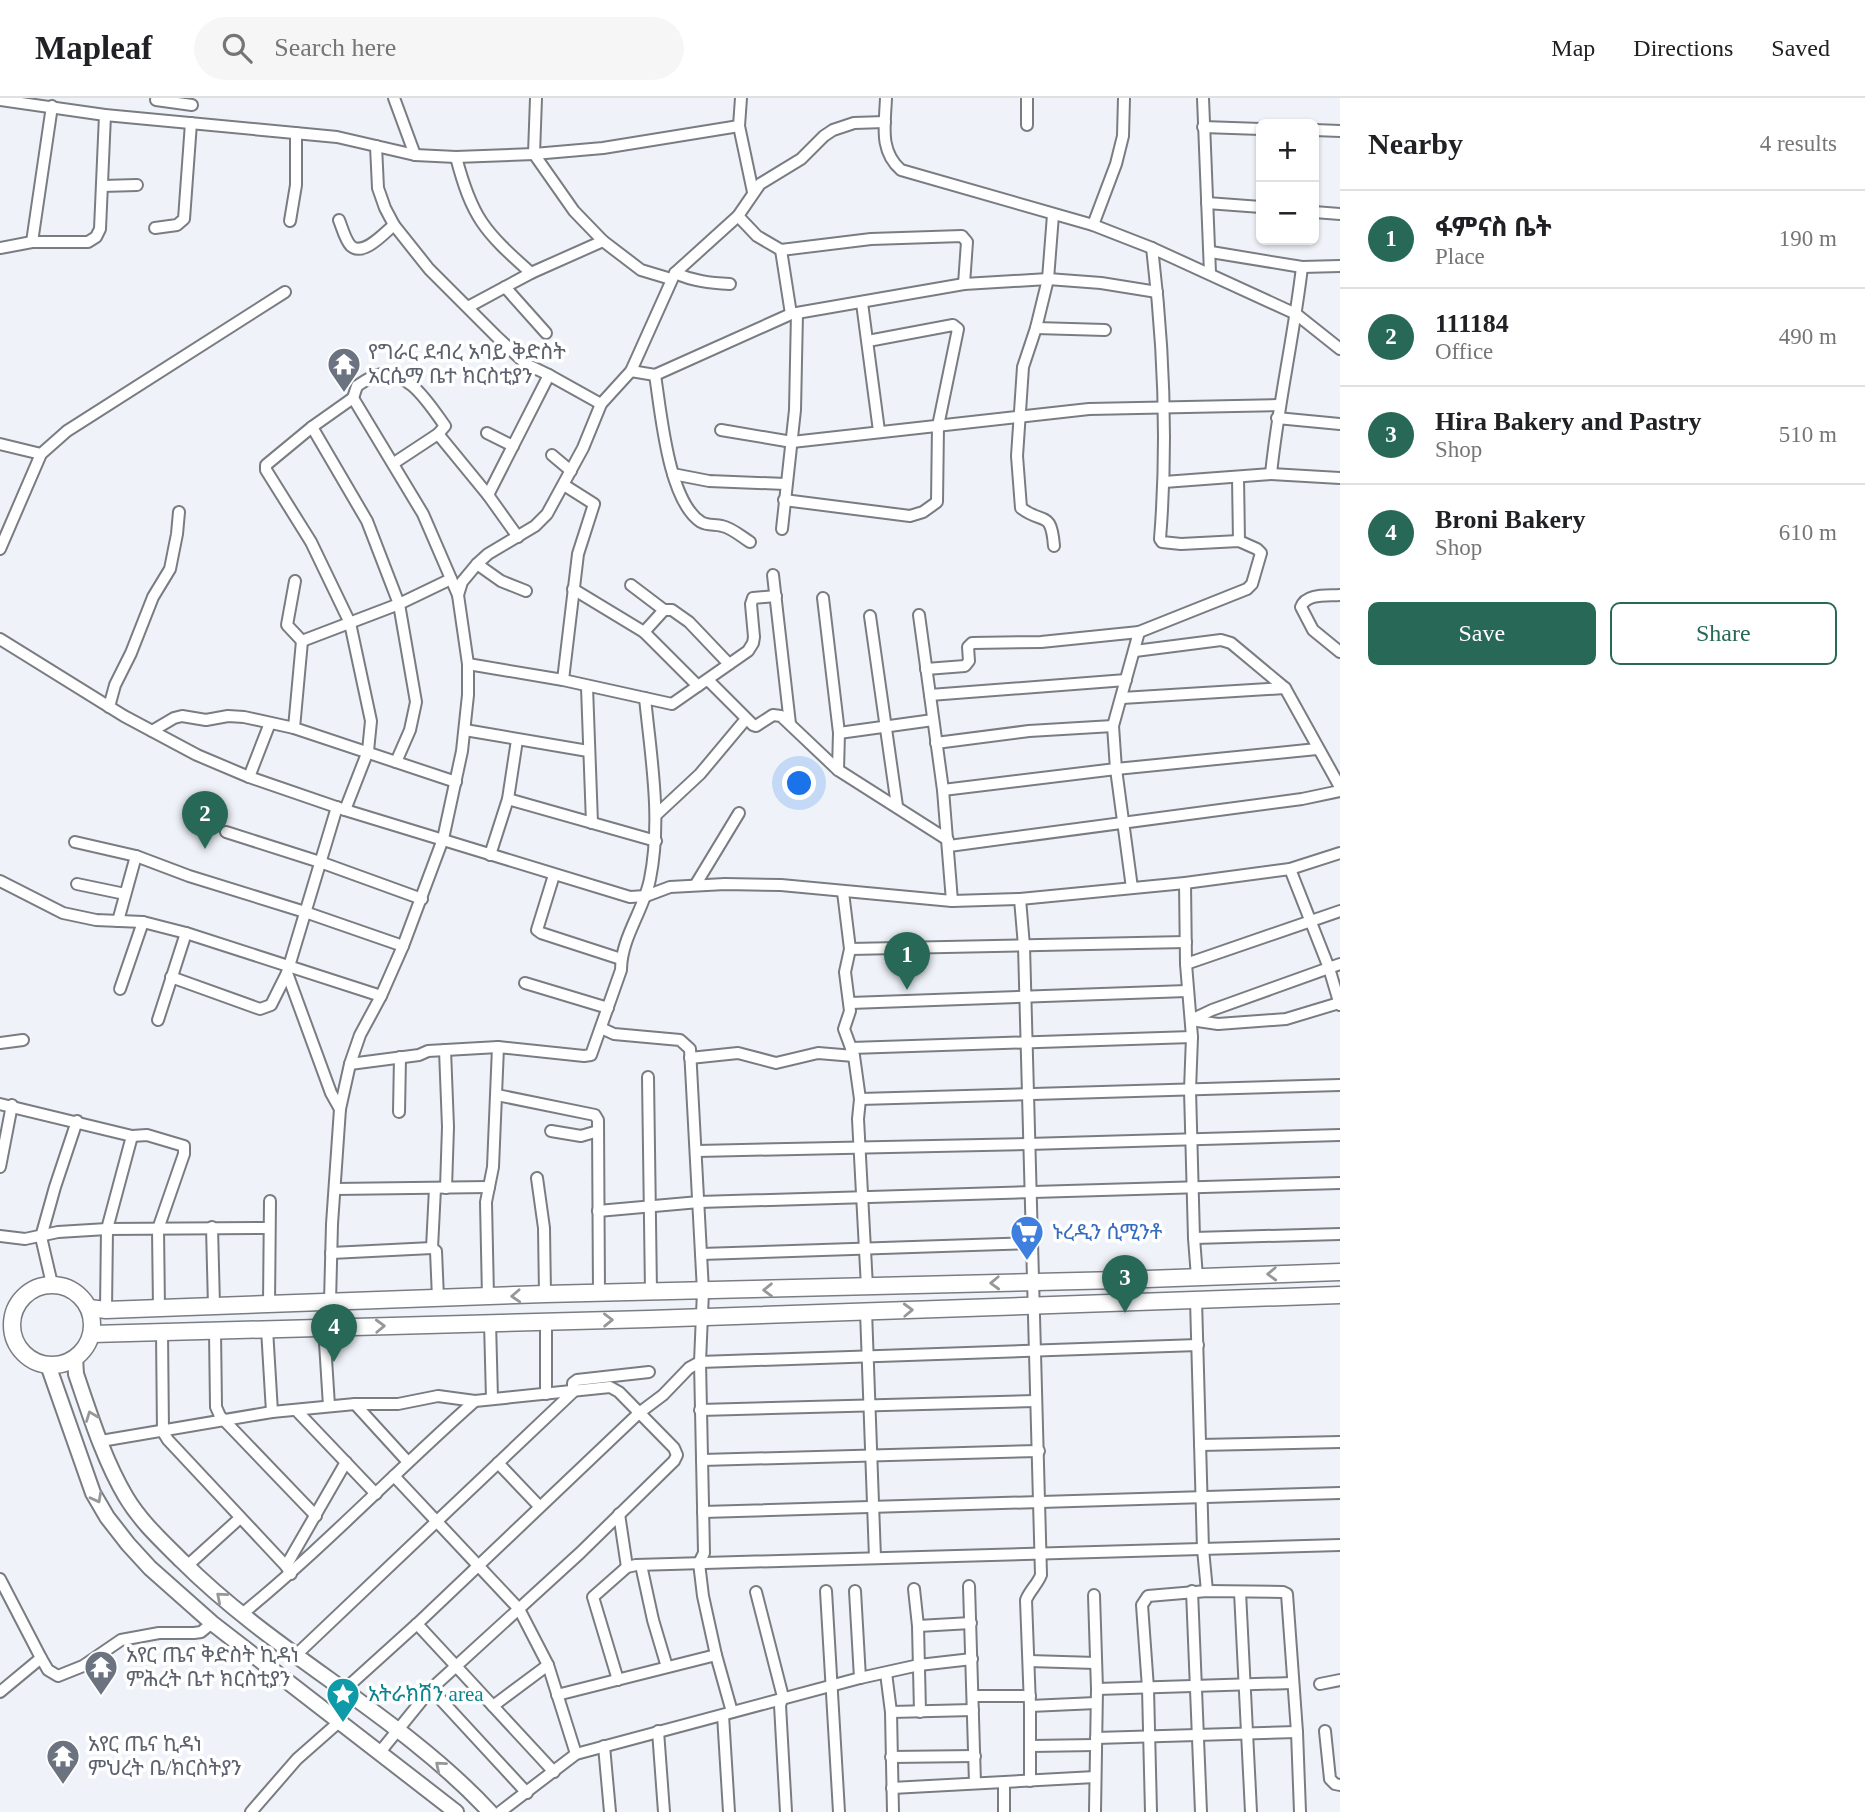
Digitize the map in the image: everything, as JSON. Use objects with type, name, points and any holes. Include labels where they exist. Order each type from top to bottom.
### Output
[{"type":"highway","points":[[89,1308],[106,1310],[545,1294],[1340,1272]]},
{"type":"highway","points":[[52,1284],[64,1286],[83,1298],[89,1308],[93,1321],[92,1334],[86,1348],[75,1358],[62,1364],[48,1365],[34,1361],[8,1341],[13,1332],[7,1314],[28,1293],[39,1287],[52,1284]]},
{"type":"highway","points":[[92,1334],[1340,1295]]},
{"type":"main road","points":[[75,1358],[76,1374],[101,1441],[126,1498],[143,1522],[221,1598],[398,1731],[471,1791],[502,1811]]},
{"type":"main road","points":[[48,1365],[93,1493],[107,1517],[150,1568],[212,1623],[456,1812]]},
{"type":"street","points":[[394,98],[415,155]]},
{"type":"street","points":[[536,98],[534,154],[574,211],[603,241],[641,270],[730,284]]},
{"type":"street","points":[[741,98],[739,126],[753,192]]},
{"type":"street","points":[[886,98],[886,152],[892,163],[901,170],[1093,225],[1152,248],[1296,314],[1340,349]]},
{"type":"street","points":[[1027,98],[1027,125]]},
{"type":"street","points":[[1093,225],[1116,164],[1123,136],[1124,98]]},
{"type":"street","points":[[1203,98],[1210,273]]},
{"type":"street","points":[[0,100],[31,100],[105,115],[337,137],[415,155],[456,157],[603,148],[739,126]]},
{"type":"street","points":[[156,100],[175,100],[192,105]]},
{"type":"street","points":[[32,242],[52,106]]},
{"type":"street","points":[[0,248],[32,242],[88,242],[96,237],[100,229],[105,115]]},
{"type":"street","points":[[458,595],[462,582],[477,564],[547,514],[571,471],[601,404],[631,371],[673,276],[738,216],[753,192],[809,152],[833,130],[854,123],[885,122]]},
{"type":"street","points":[[155,228],[177,225],[184,219],[191,123]]},
{"type":"street","points":[[1203,127],[1256,129]]},
{"type":"street","points":[[1319,130],[1340,131]]},
{"type":"street","points":[[290,221],[296,184],[296,133]]},
{"type":"street","points":[[376,146],[378,188],[385,208],[394,225],[429,269],[526,364],[601,404]]},
{"type":"street","points":[[456,157],[466,195],[479,222],[499,245],[531,273]]},
{"type":"street","points":[[102,186],[136,185]]},
{"type":"street","points":[[1207,203],[1256,207]]},
{"type":"street","points":[[1319,212],[1340,214]]},
{"type":"street","points":[[1054,215],[1048,279],[1023,367],[1019,503],[1023,511],[1048,521],[1054,546]]},
{"type":"street","points":[[738,216],[757,236],[782,250],[871,239],[962,236],[967,242],[964,284]]},
{"type":"street","points":[[339,220],[350,245],[356,248],[367,247],[394,225]]},
{"type":"street","points":[[468,307],[531,273],[603,241]]},
{"type":"street","points":[[926,669],[965,667],[969,661],[968,647],[972,643],[1041,642],[1139,632],[1251,587],[1261,553],[1257,549],[1239,541],[1181,544],[1161,541],[1164,482],[1163,339],[1152,248]]},
{"type":"street","points":[[782,250],[794,314],[798,354],[782,529]]},
{"type":"street","points":[[1211,252],[1302,267],[1340,266]]},
{"type":"street","points":[[1271,474],[1277,418],[1302,267]]},
{"type":"street","points":[[631,371],[655,375],[794,314],[964,284],[1048,279],[1101,283],[1157,292]]},
{"type":"street","points":[[505,287],[546,333]]},
{"type":"street","points":[[0,549],[41,454],[67,431],[285,292]]},
{"type":"street","points":[[862,303],[879,431]]},
{"type":"street","points":[[784,500],[910,516],[923,512],[939,498],[938,426],[958,333],[956,327],[953,325],[868,341]]},
{"type":"street","points":[[1036,328],[1105,330]]},
{"type":"street","points":[[172,977],[260,1009],[271,1005],[288,969],[320,862],[368,751],[371,722],[349,623],[311,542],[265,468],[267,463],[353,398],[357,386],[376,375],[398,376],[412,385],[445,426],[438,434],[394,463]]},
{"type":"street","points":[[488,495],[549,375]]},
{"type":"street","points":[[655,375],[673,474],[682,498],[691,513],[700,521],[726,527],[750,542]]},
{"type":"street","points":[[330,1302],[340,1109],[350,1064],[360,1035],[403,946],[443,839],[457,782],[468,695],[468,664],[458,595],[423,514],[353,398]]},
{"type":"street","points":[[721,429],[792,442],[1089,409],[1279,405]]},
{"type":"street","points":[[1277,418],[1340,424]]},
{"type":"street","points":[[312,427],[367,521],[399,604],[416,702],[410,730],[396,762]]},
{"type":"street","points":[[487,433],[513,446]]},
{"type":"street","points":[[438,434],[518,537]]},
{"type":"street","points":[[0,444],[41,454]]},
{"type":"street","points":[[552,455],[571,471]]},
{"type":"street","points":[[673,474],[709,481],[786,484]]},
{"type":"street","points":[[1164,482],[1271,474],[1340,478]]},
{"type":"street","points":[[1238,477],[1239,541]]},
{"type":"street","points":[[563,680],[578,554],[594,504],[564,485]]},
{"type":"street","points":[[109,707],[115,685],[153,597],[170,569],[179,512]]},
{"type":"street","points":[[477,564],[502,581],[526,591]]},
{"type":"street","points":[[774,575],[790,724]]},
{"type":"street","points":[[302,641],[399,604],[451,579]]},
{"type":"street","points":[[294,728],[302,641],[287,625],[295,581]]},
{"type":"street","points":[[631,585],[664,610],[672,610],[689,622],[729,664]]},
{"type":"street","points":[[573,589],[644,632],[755,726],[773,715],[781,716],[838,770],[897,806],[949,843],[1124,824],[1301,799],[1340,789],[1285,688],[1240,649],[1221,640],[1135,651]]},
{"type":"street","points":[[468,664],[563,680],[672,704],[748,651],[753,643],[753,598],[776,596]]},
{"type":"street","points":[[1339,596],[1308,597],[1303,600],[1301,607],[1314,630],[1340,652]]},
{"type":"street","points":[[823,597],[839,733],[838,770]]},
{"type":"street","points":[[644,632],[664,610]]},
{"type":"street","points":[[919,615],[943,790],[952,901]]},
{"type":"street","points":[[870,616],[897,806]]},
{"type":"street","points":[[1132,888],[1113,726],[1139,632]]},
{"type":"street","points":[[0,639],[152,731],[197,755],[248,777],[341,809],[629,897],[646,896],[670,887],[696,884],[781,885],[952,901],[1020,899],[1185,883],[1290,869],[1340,853]]},
{"type":"street","points":[[930,695],[1126,680]]},
{"type":"street","points":[[587,687],[592,823]]},
{"type":"street","points":[[1122,698],[1285,688]]},
{"type":"street","points":[[350,1064],[445,1050],[498,1047],[591,1055],[621,970],[621,959],[639,905],[646,896],[656,841],[645,698]]},
{"type":"street","points":[[152,731],[182,716],[206,720],[228,716],[244,717],[294,728],[457,782]]},
{"type":"street","points":[[656,815],[700,775],[746,719]]},
{"type":"street","points":[[839,733],[933,720]]},
{"type":"street","points":[[248,777],[270,723]]},
{"type":"street","points":[[936,743],[1029,731],[1113,726]]},
{"type":"street","points":[[465,730],[588,751]]},
{"type":"street","points":[[490,855],[508,799],[517,740]]},
{"type":"street","points":[[943,790],[1317,749]]},
{"type":"street","points":[[508,799],[656,841]]},
{"type":"street","points":[[696,884],[739,813]]},
{"type":"street","points":[[226,832],[422,899]]},
{"type":"street","points":[[75,842],[135,856],[403,946]]},
{"type":"street","points":[[118,921],[135,856]]},
{"type":"street","points":[[1191,1020],[1217,1024],[1286,1020],[1340,1004],[1335,966],[1310,920],[1290,869]]},
{"type":"street","points":[[554,874],[537,930],[621,959]]},
{"type":"street","points":[[0,881],[63,913],[96,920],[143,922],[186,933],[288,969],[381,996]]},
{"type":"street","points":[[1185,883],[1187,991],[1192,1037],[1190,1090],[1197,1278]]},
{"type":"street","points":[[77,884],[125,894]]},
{"type":"street","points":[[843,892],[850,949],[845,972],[850,1011],[844,1029],[853,1052],[860,1099],[858,1119],[867,1287]]},
{"type":"street","points":[[1020,899],[1027,1041],[1041,1575],[1026,1600],[1030,1781]]},
{"type":"street","points":[[1186,964],[1340,911]]},
{"type":"street","points":[[120,989],[143,922]]},
{"type":"street","points":[[158,1020],[186,933]]},
{"type":"street","points":[[850,949],[1186,942]]},
{"type":"street","points":[[1191,1020],[1335,966]]},
{"type":"street","points":[[288,969],[331,1093],[340,1109]]},
{"type":"street","points":[[525,983],[608,1008]]},
{"type":"street","points":[[850,1003],[1187,991]]},
{"type":"street","points":[[601,1028],[614,1034],[680,1040],[690,1049],[703,1291],[700,1410],[704,1553],[699,1563],[703,1596],[727,1713],[729,1812]]},
{"type":"street","points":[[690,1058],[738,1053],[775,1063],[818,1053],[1027,1041],[1192,1037]]},
{"type":"street","points":[[0,1043],[23,1040]]},
{"type":"street","points":[[488,1297],[486,1202],[493,1167],[498,1047]]},
{"type":"street","points":[[432,1248],[448,1127],[445,1050]]},
{"type":"street","points":[[399,1112],[400,1057]]},
{"type":"street","points":[[648,1077],[651,1292]]},
{"type":"street","points":[[860,1099],[1340,1085]]},
{"type":"street","points":[[496,1096],[595,1115],[598,1120],[599,1294]]},
{"type":"street","points":[[0,1104],[132,1136],[147,1135],[184,1146],[158,1229],[159,1308]]},
{"type":"street","points":[[0,1167],[12,1105]]},
{"type":"street","points":[[52,1284],[41,1237],[77,1121]]},
{"type":"street","points":[[551,1131],[581,1136],[598,1131]]},
{"type":"street","points":[[696,1151],[1340,1135]]},
{"type":"street","points":[[106,1310],[107,1229],[132,1136]]},
{"type":"street","points":[[537,1178],[544,1228],[545,1294]]},
{"type":"street","points":[[598,1211],[699,1202],[1340,1183]]},
{"type":"street","points":[[335,1189],[489,1187]]},
{"type":"street","points":[[269,1304],[270,1201]]},
{"type":"street","points":[[212,1227],[214,1306]]},
{"type":"street","points":[[0,1236],[25,1239],[58,1232],[107,1229],[269,1228]]},
{"type":"street","points":[[1194,1238],[1340,1234]]},
{"type":"street","points":[[701,1254],[1031,1243]]},
{"type":"street","points":[[331,1252],[432,1248],[436,1251],[438,1298]]},
{"type":"street","points":[[1196,1300],[1203,1549],[1207,1591]]},
{"type":"street","points":[[866,1311],[875,1558]]},
{"type":"street","points":[[546,1321],[546,1394]]},
{"type":"street","points":[[490,1322],[492,1399]]},
{"type":"street","points":[[324,1327],[329,1406]]},
{"type":"street","points":[[267,1329],[272,1412]]},
{"type":"street","points":[[215,1331],[216,1407],[225,1421],[316,1516]]},
{"type":"street","points":[[162,1332],[163,1432],[288,1570]]},
{"type":"street","points":[[344,1690],[639,1413],[663,1395],[689,1368],[700,1362],[1198,1345]]},
{"type":"street","points":[[297,1654],[573,1392],[573,1383],[577,1380],[649,1372]]},
{"type":"street","points":[[101,1441],[272,1412],[329,1406],[398,1404],[438,1396],[475,1401],[610,1388],[619,1392],[674,1448],[677,1455],[674,1461],[431,1689],[380,1752]]},
{"type":"street","points":[[242,1614],[475,1401]]},
{"type":"street","points":[[700,1410],[1035,1401]]},
{"type":"street","points":[[355,1404],[407,1461]]},
{"type":"street","points":[[296,1410],[376,1494]]},
{"type":"street","points":[[1200,1445],[1340,1442]]},
{"type":"street","points":[[702,1460],[1039,1451]]},
{"type":"street","points":[[288,1570],[346,1462]]},
{"type":"street","points":[[498,1463],[539,1506]]},
{"type":"street","points":[[394,1476],[519,1609],[548,1665],[576,1754]]},
{"type":"street","points":[[703,1513],[1340,1493]]},
{"type":"street","points":[[619,1514],[627,1567]]},
{"type":"street","points":[[187,1566],[240,1518]]},
{"type":"street","points":[[618,1680],[593,1597],[627,1567],[1340,1545]]},
{"type":"street","points":[[641,1565],[667,1667]]},
{"type":"street","points":[[0,1579],[48,1670],[58,1676],[83,1666],[121,1640],[159,1633],[201,1632],[212,1623]]},
{"type":"street","points":[[970,1586],[975,1783]]},
{"type":"street","points":[[915,1589],[920,1712]]},
{"type":"street","points":[[826,1591],[839,1812]]},
{"type":"street","points":[[855,1591],[860,1678]]},
{"type":"street","points":[[1192,1591],[1200,1812]]},
{"type":"street","points":[[1151,1812],[1144,1600],[1147,1596],[1207,1591],[1287,1594],[1300,1812]]},
{"type":"street","points":[[757,1592],[783,1697],[780,1705],[786,1812]]},
{"type":"street","points":[[1240,1592],[1251,1812]]},
{"type":"street","points":[[1094,1595],[1097,1689],[1096,1812]]},
{"type":"street","points":[[918,1626],[971,1623]]},
{"type":"street","points":[[417,1624],[554,1772]]},
{"type":"street","points":[[557,1695],[716,1655]]},
{"type":"street","points":[[0,1692],[41,1658]]},
{"type":"street","points":[[502,1811],[576,1754],[860,1678],[919,1665],[972,1659]]},
{"type":"street","points":[[1029,1661],[1096,1663]]},
{"type":"street","points":[[493,1706],[548,1665]]},
{"type":"street","points":[[886,1672],[891,1712],[893,1812]]},
{"type":"street","points":[[1320,1684],[1340,1680]]},
{"type":"street","points":[[1097,1689],[1292,1683]]},
{"type":"street","points":[[431,1689],[527,1793]]},
{"type":"street","points":[[973,1696],[1096,1703]]},
{"type":"street","points":[[891,1712],[973,1710]]},
{"type":"street","points":[[251,1812],[297,1759],[339,1722]]},
{"type":"street","points":[[658,1731],[664,1812]]},
{"type":"street","points":[[1325,1731],[1331,1779],[1340,1785]]},
{"type":"street","points":[[1031,1746],[1150,1736],[1297,1732]]},
{"type":"street","points":[[604,1746],[610,1812]]},
{"type":"street","points":[[891,1758],[975,1756]]},
{"type":"street","points":[[892,1788],[1095,1777]]},
{"type":"street","points":[[1004,1783],[1004,1812]]},
{"type":"place","name":"የግራር ደብረ አባይ ቅድስት አርሴማ ቤተ ክርስቲያን","points":[[344,394]]},
{"type":"place","name":"111184","points":[[205,849]]},
{"type":"place","name":"ፋምናስ ቤት","points":[[907,990]]},
{"type":"place","name":"ኑረዲን ሲሚንቶ","points":[[1027,1262]]},
{"type":"place","name":"Hira Bakery and Pastry","points":[[1125,1313]]},
{"type":"place","name":"Broni Bakery","points":[[334,1362]]},
{"type":"place","name":"አየር ጤና ቅድስት ኪዳነ ምሕረት ቤተ ክርስቲያን","points":[[101,1697]]},
{"type":"place","name":"አትራክሽን area","points":[[343,1724]]},
{"type":"place","name":"አየር ጤና ኪዳነ ምህረት ቤ/ክርስትያን","points":[[63,1786]]}]
